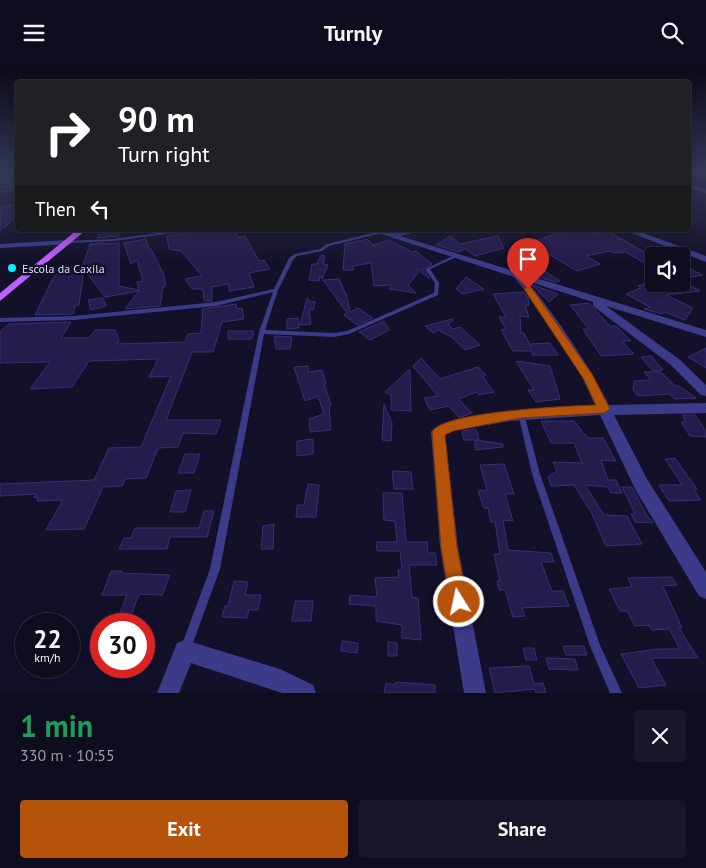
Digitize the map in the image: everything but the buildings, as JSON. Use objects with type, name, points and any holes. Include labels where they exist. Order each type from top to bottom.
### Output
[{"type":"main road","points":[[0,298],[80,232]]},
{"type":"street","points":[[380,232],[706,334]]},
{"type":"street","points":[[391,235],[409,232]]},
{"type":"street","points":[[633,232],[706,259]]},
{"type":"street","points":[[0,246],[68,242]]},
{"type":"street","points":[[517,275],[539,302],[578,360],[641,483],[706,589]]},
{"type":"street","points":[[591,299],[675,362],[706,391]]},
{"type":"street","points":[[475,693],[449,547],[438,432],[450,426],[521,413],[604,409],[658,411],[706,408]]},
{"type":"street","points":[[168,693],[185,651],[280,680],[304,693]]},
{"type":"lane","points":[[68,242],[112,240],[174,232]]},
{"type":"lane","points":[[185,651],[215,569],[262,332],[276,290],[291,259],[296,255],[321,250],[332,244],[374,232]]},
{"type":"lane","points":[[262,332],[334,335],[349,332],[436,294],[437,283],[427,269],[457,256]]},
{"type":"lane","points":[[0,320],[74,319],[216,304],[276,290]]},
{"type":"lane","points":[[521,413],[536,474],[595,646],[616,693]]},
{"type":"place","name":"Escola da Caxila","points":[[12,268]]},
{"type":"route","points":[[459,602],[449,547],[438,432],[450,426],[521,413],[604,409],[588,377],[539,302],[528,289]]}]
